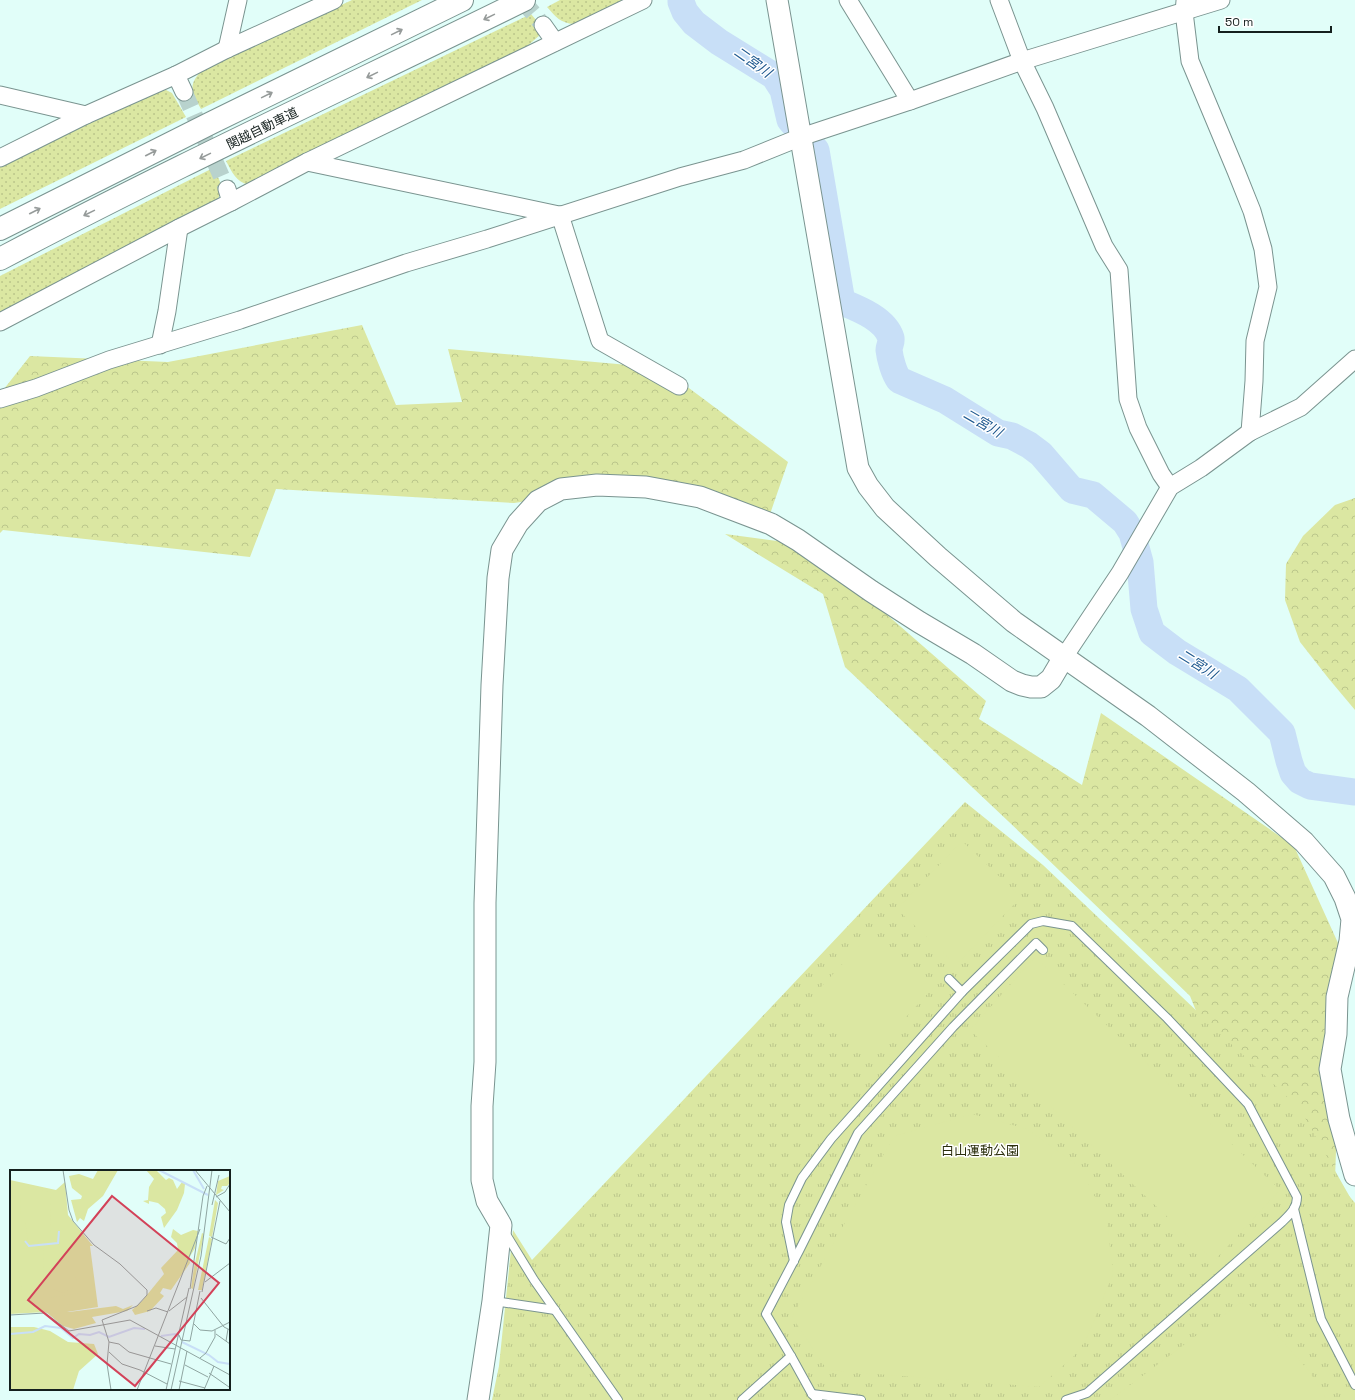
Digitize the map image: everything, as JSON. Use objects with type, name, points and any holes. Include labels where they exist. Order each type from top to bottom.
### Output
[{"type":"highway","name":"関越自動車道","points":[[0,229],[211,123],[462,0]]},
{"type":"highway","name":"関越自動車道","points":[[0,259],[50,232],[524,0]]},
{"type":"street","points":[[227,49],[238,0]]},
{"type":"street","points":[[0,158],[86,115],[334,0]]},
{"type":"street","points":[[0,322],[179,228],[229,196],[307,162],[643,0]]},
{"type":"street","points":[[777,0],[802,137],[858,468],[868,486],[885,508],[904,527],[1014,622],[1148,716],[1246,792],[1304,842],[1334,876],[1345,898],[1352,919],[1350,941],[1337,997],[1336,1034],[1330,1069],[1339,1118],[1355,1175]]},
{"type":"street","points":[[848,0],[910,101]]},
{"type":"street","points":[[999,0],[1022,61],[1045,108],[1101,239],[1120,270],[1128,399],[1138,428],[1161,474],[1170,487]]},
{"type":"street","points":[[0,399],[36,388],[109,360],[240,320],[406,263],[487,239],[680,177],[744,160],[802,137],[1185,6],[1221,0]]},
{"type":"street","points":[[1185,6],[1190,61],[1252,211],[1263,249],[1268,288],[1255,341],[1250,432]]},
{"type":"street","points":[[543,25],[555,42]]},
{"type":"street","points":[[176,74],[184,92]]},
{"type":"street","points":[[0,95],[86,115]]},
{"type":"street","points":[[307,162],[560,215]]},
{"type":"street","points":[[560,215],[600,341],[679,386]]},
{"type":"street","points":[[160,345],[167,311],[179,228]]},
{"type":"street","points":[[478,1400],[493,1301],[501,1225],[487,1201],[482,1180],[482,1106],[485,1054],[485,903],[492,693],[497,594],[502,550],[518,523],[538,501],[561,489],[597,485],[646,487],[700,497],[771,524],[792,536],[877,595],[973,654],[1012,681],[1031,688],[1041,687],[1051,679],[1120,573],[1170,487],[1201,468],[1250,432],[1301,407],[1355,359]]},
{"type":"lane","points":[[794,1261],[786,1222],[789,1205],[802,1178],[831,1139],[962,992],[1030,924],[1043,921],[1072,926],[1167,1018],[1248,1104],[1296,1197],[1297,1204],[1275,1228],[1086,1393],[1066,1400]]},
{"type":"lane","points":[[861,1400],[815,1397],[766,1314],[858,1133],[953,1027],[1036,943],[1043,950]]},
{"type":"lane","points":[[949,979],[962,992]]},
{"type":"lane","points":[[1294,1209],[1321,1320],[1355,1385]]},
{"type":"lane","points":[[501,1225],[534,1280],[618,1400]]},
{"type":"lane","points":[[493,1301],[555,1310]]},
{"type":"lane","points":[[742,1400],[791,1356]]},
{"type":"green space","points":[[352,0],[422,0],[201,109],[192,89],[194,80],[202,70]]},
{"type":"green space","points":[[560,0],[629,0],[574,24],[562,21],[547,7]]},
{"type":"green space","points":[[531,14],[542,27],[540,35],[525,48],[249,185],[241,182],[232,173],[226,161]]},
{"type":"green space","points":[[166,90],[172,93],[186,117],[0,209],[0,166],[156,92]]},
{"type":"green space","points":[[213,168],[221,184],[220,195],[217,200],[0,320],[0,276]]},
{"type":"green space","points":[[362,325],[396,405],[462,402],[448,349],[662,368],[788,462],[769,517],[635,485],[514,503],[276,489],[250,557],[3,530],[0,533],[0,394],[30,356],[168,362]]},
{"type":"green space","points":[[1355,498],[1355,710],[1300,642],[1285,600],[1286,564],[1303,536],[1335,505]]},
{"type":"green space","points":[[725,534],[807,545],[986,701],[979,719],[1082,785],[1101,713],[1294,846],[1343,954],[1335,1179],[1355,1203],[1355,1363],[1239,1117],[1190,996],[845,667],[823,594]]},
{"type":"green space","name":"白山運動公園","points":[[965,802],[1043,865],[1300,1109],[1355,1206],[1355,1400],[492,1400],[499,1366],[513,1230],[532,1260]]},
{"type":"green space","points":[[962,841],[1021,897],[956,965],[897,909]]},
{"type":"green space","points":[[872,932],[933,988],[870,1056],[809,1000]]},
{"type":"green space","points":[[1035,957],[1280,1190],[1214,1261],[970,1030]]},
{"type":"green space","points":[[972,1114],[1027,1129],[1080,1167],[1107,1221],[1113,1274],[1086,1340],[1073,1357],[1039,1387],[827,1370],[792,1317],[894,1136]]},
{"type":"green space","points":[[1240,1303],[1251,1306],[1309,1371],[1327,1400],[1110,1400]]},
{"type":"waterway","name":"二宮川","points":[[681,0],[685,12],[694,23],[719,42],[774,76],[783,90],[790,120],[816,150],[842,302],[871,316],[888,331],[891,338],[889,350],[890,358],[899,380],[945,400],[998,433],[1012,436],[1029,445],[1041,454],[1072,490],[1093,495],[1125,522],[1132,533],[1140,562],[1144,609],[1152,633],[1177,652],[1238,689],[1282,733],[1293,773],[1300,781],[1310,786],[1355,792]]},
{"type":"tunnel","points":[[522,0],[543,25]]},
{"type":"tunnel","points":[[184,92],[227,189]]}]
